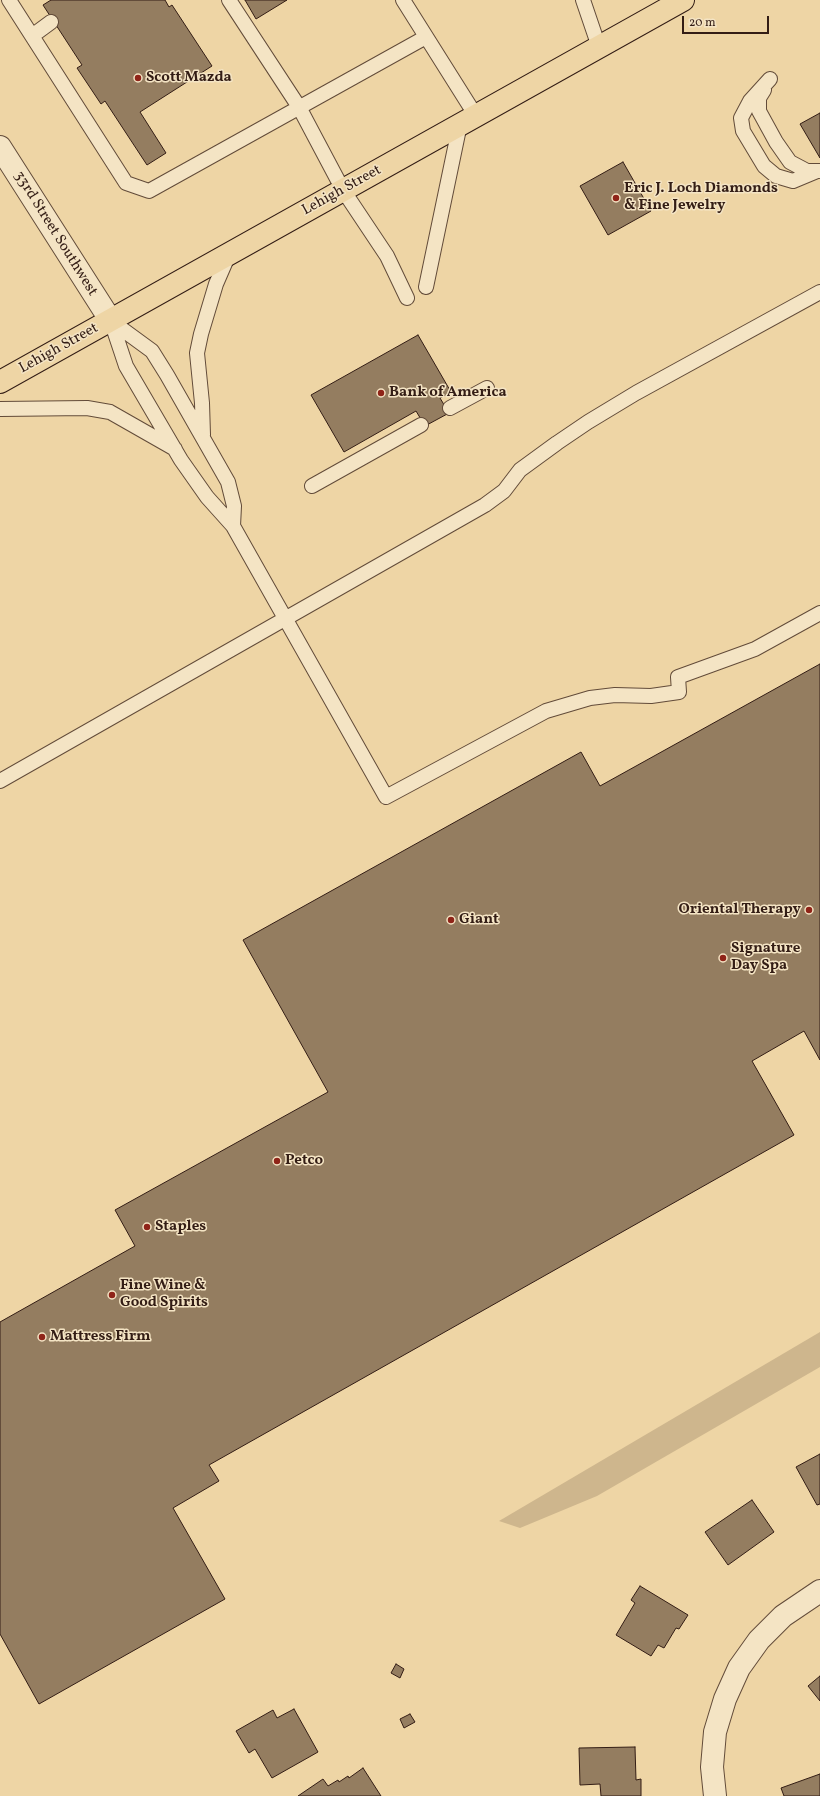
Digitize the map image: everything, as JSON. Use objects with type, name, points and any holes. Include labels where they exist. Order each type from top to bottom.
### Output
[{"type":"highway","name":"Lehigh Street","points":[[0,382],[683,0]]},
{"type":"street","name":"33rd Street Southwest","points":[[0,147],[111,321]]},
{"type":"street","points":[[715,1796],[712,1767],[716,1732],[725,1699],[739,1668],[758,1640],[783,1616],[820,1591]]},
{"type":"lane","points":[[9,0],[126,183],[149,190],[426,37]]},
{"type":"lane","points":[[229,0],[299,107],[343,190],[387,256],[407,298]]},
{"type":"lane","points":[[403,0],[426,37],[468,120],[426,287]]},
{"type":"lane","points":[[583,0],[599,47]]},
{"type":"lane","points":[[32,36],[52,22]]},
{"type":"lane","points":[[770,80],[759,98],[759,111],[776,142],[790,162],[807,171],[818,171],[793,180],[776,176],[764,166],[742,131],[740,118],[750,101],[770,80]]},
{"type":"lane","points":[[203,438],[202,403],[197,353],[216,284],[228,254]]},
{"type":"lane","points":[[0,781],[492,502],[504,491],[520,470],[557,442],[588,422],[636,393],[820,292]]},
{"type":"lane","points":[[111,321],[152,351],[228,482],[234,506],[233,526]]},
{"type":"lane","points":[[111,321],[126,366],[176,450],[207,497],[233,526],[284,619],[386,797],[546,711],[596,697],[615,695],[651,696],[679,692],[678,677],[755,649],[820,613]]},
{"type":"lane","points":[[450,408],[487,388]]},
{"type":"lane","points":[[0,409],[87,408],[110,412],[176,450]]},
{"type":"lane","points":[[312,486],[421,425]]},
{"type":"shaded area","points":[[820,1332],[820,1367],[597,1496],[520,1528],[499,1521]]},
{"type":"building","name":"Scott Mazda","points":[[51,0],[165,0],[169,7],[172,5],[212,66],[140,112],[166,153],[147,165],[105,101],[101,104],[77,68],[82,65],[43,5]]},
{"type":"building","points":[[245,0],[287,0],[256,19]]},
{"type":"building","points":[[820,113],[820,158],[800,124]]},
{"type":"building","name":"Eric J. Loch Diamonds & Fine Jewelry","points":[[623,162],[651,211],[608,235],[580,186]]},
{"type":"building","name":"Bank of America","points":[[418,335],[451,392],[440,398],[449,413],[425,426],[416,411],[344,452],[311,395]]},
{"type":"building","points":[[820,664],[820,1060],[804,1031],[752,1061],[794,1135],[209,1465],[219,1481],[173,1508],[225,1599],[39,1704],[0,1634],[0,1322],[135,1246],[115,1210],[328,1092],[243,940],[581,752],[600,786]]},
{"type":"building","points":[[820,1454],[820,1504],[817,1505],[796,1467]]},
{"type":"building","points":[[752,1500],[774,1532],[728,1565],[705,1532]]},
{"type":"building","points":[[640,1586],[688,1615],[679,1629],[676,1628],[664,1648],[658,1645],[651,1656],[616,1635],[635,1603],[631,1600]]},
{"type":"building","points":[[396,1664],[404,1669],[400,1678],[391,1673]]},
{"type":"building","points":[[820,1676],[820,1701],[808,1686]]},
{"type":"building","points":[[294,1709],[318,1752],[272,1778],[255,1749],[249,1753],[236,1731],[273,1710],[277,1718]]},
{"type":"building","points":[[410,1714],[415,1722],[404,1728],[400,1719]]},
{"type":"building","points":[[635,1747],[636,1780],[641,1779],[641,1796],[601,1796],[600,1784],[580,1785],[579,1748]]},
{"type":"building","points":[[363,1768],[381,1796],[298,1796],[323,1779],[328,1786],[338,1780],[339,1782],[348,1776],[349,1778]]},
{"type":"building","points":[[820,1774],[820,1796],[784,1796],[781,1788]]},
{"type":"place","name":"Scott Mazda","points":[[138,78]]},
{"type":"place","name":"Eric J. Loch Diamonds & Fine Jewelry","points":[[616,198]]},
{"type":"place","name":"Bank of America","points":[[381,393]]},
{"type":"place","name":"Oriental Therapy","points":[[809,910]]},
{"type":"place","name":"Giant","points":[[451,920]]},
{"type":"place","name":"Signature Day Spa","points":[[723,958]]},
{"type":"place","name":"Petco","points":[[277,1161]]},
{"type":"place","name":"Staples","points":[[147,1227]]},
{"type":"place","name":"Fine Wine & Good Spirits","points":[[112,1295]]},
{"type":"place","name":"Mattress Firm","points":[[42,1337]]}]
